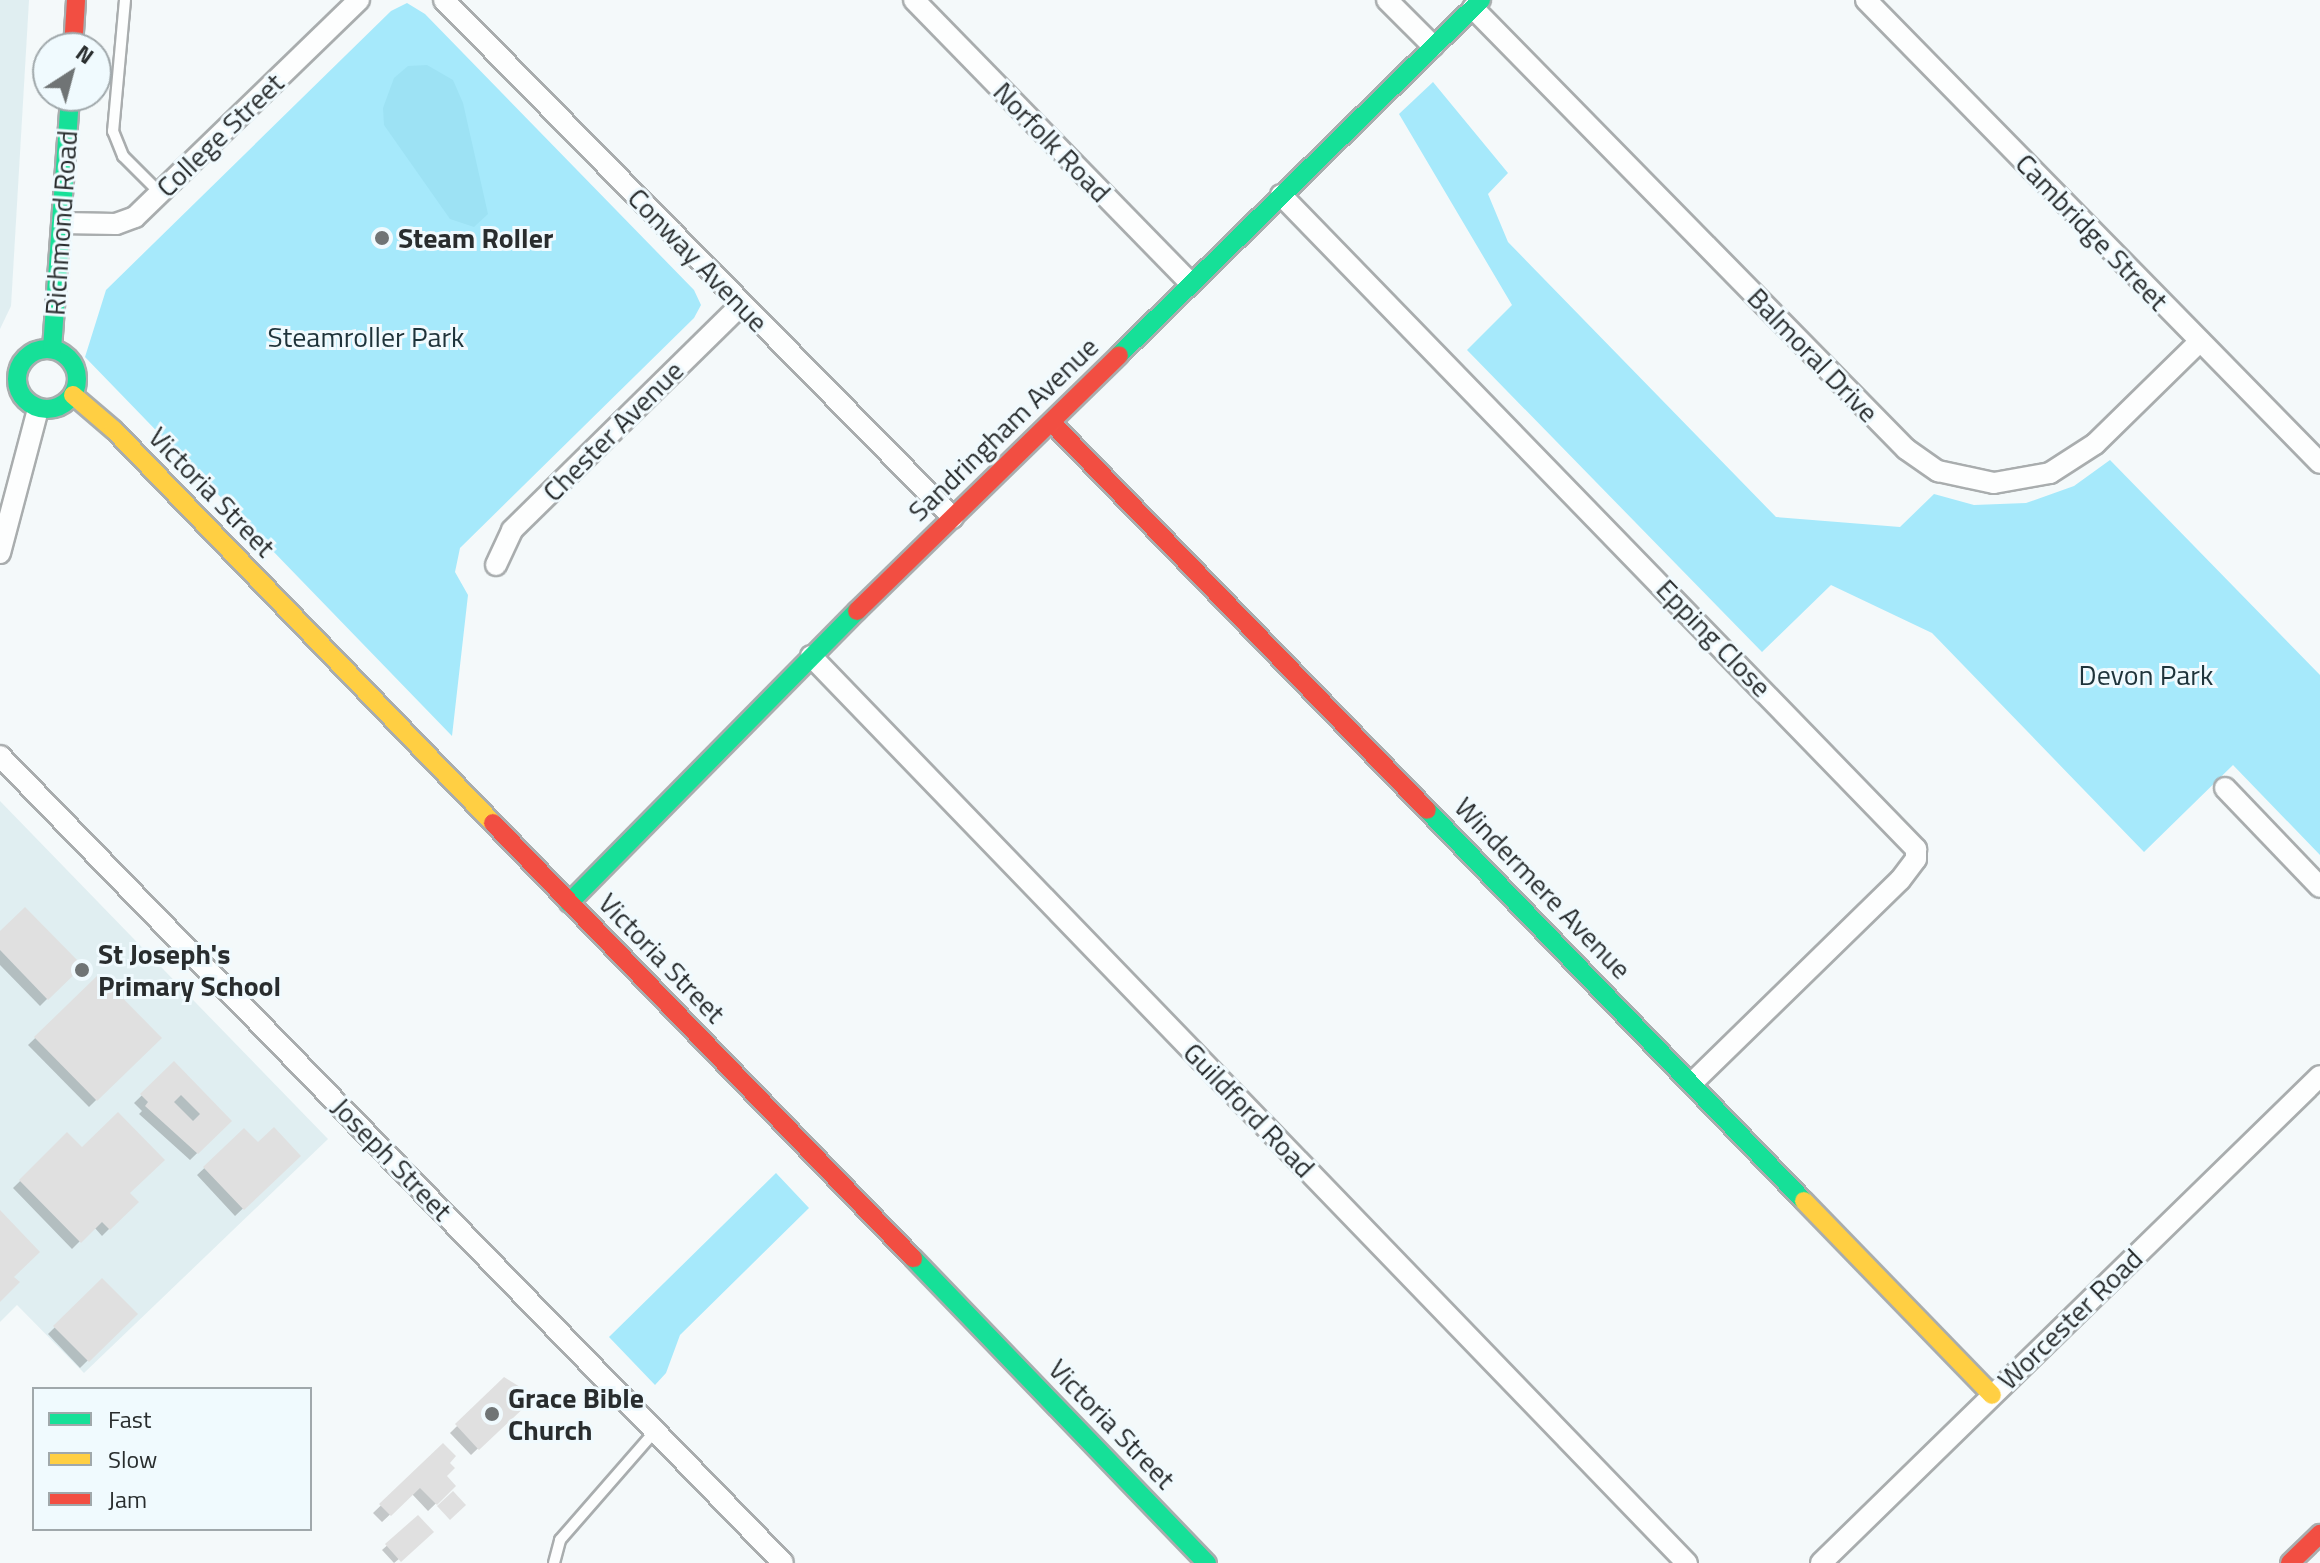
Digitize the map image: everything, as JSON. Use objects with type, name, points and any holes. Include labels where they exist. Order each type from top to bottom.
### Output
[{"type":"street","points":[[74,32],[76,0]]},
{"type":"street","name":"College Street","points":[[62,223],[123,223],[160,193],[359,0]]},
{"type":"street","name":"Conway Avenue","points":[[444,0],[953,518]]},
{"type":"street","name":"Norfolk Road","points":[[914,0],[1190,283]]},
{"type":"street","points":[[1387,0],[1433,46]]},
{"type":"street","name":"Cambridge Street","points":[[1866,0],[2320,463]]},
{"type":"street","name":"Sandringham Avenue","points":[[569,903],[811,656],[1477,4]]},
{"type":"street","name":"Balmoral Drive","points":[[1477,4],[1906,449],[1938,471],[1994,483],[2050,473],[2095,444],[2200,341]]},
{"type":"street","name":"Richmond Road","points":[[52,349],[69,112]]},
{"type":"street","name":"Epping Close","points":[[1281,195],[1916,849],[1916,859],[1900,880],[1693,1082]]},
{"type":"street","name":"Chester Avenue","points":[[496,565],[512,530],[741,305]]},
{"type":"street","points":[[52,349],[75,367],[73,395],[59,408],[38,409],[18,390],[9,368],[35,351],[52,349]]},
{"type":"street","name":"Victoria Street","points":[[73,395],[114,430],[1207,1563]]},
{"type":"street","points":[[0,553],[38,409]]},
{"type":"street","name":"Windermere Avenue","points":[[1051,422],[1693,1082],[1992,1395]]},
{"type":"street","name":"Guildford Road","points":[[811,656],[1687,1563]]},
{"type":"street","name":"Joseph Street","points":[[0,756],[783,1563]]},
{"type":"street","points":[[2225,788],[2320,887]]},
{"type":"street","name":"Worcester Road","points":[[1821,1563],[2320,1076]]},
{"type":"street","points":[[2290,1563],[2320,1534]]},
{"type":"lane","name":"Richmond Road","points":[[125,0],[113,131],[123,156],[160,193]]},
{"type":"lane","points":[[554,1563],[560,1540],[655,1431]]},
{"type":"shaded area","points":[[0,0],[29,0],[11,306],[0,329]]},
{"type":"shaded area","points":[[427,65],[453,80],[463,103],[488,214],[474,227],[450,219],[384,125],[383,108],[394,78],[408,66]]},
{"type":"shaded area","name":"St Joseph's Primary School","points":[[0,801],[328,1139],[84,1373],[17,1305],[0,1322]]},
{"type":"green space","name":"Steamroller Park","points":[[407,3],[425,14],[694,290],[701,305],[694,318],[460,548],[455,572],[468,595],[452,736],[85,357],[106,290],[391,11]]},
{"type":"green space","name":"Devon Park","points":[[1433,82],[1508,173],[1488,194],[1508,242],[1776,517],[1900,527],[1934,494],[1974,505],[2026,503],[2074,486],[2110,460],[2320,675],[2320,855],[2233,765],[2144,852],[1932,633],[1831,585],[1762,652],[1467,350],[1512,305],[1399,114]]},
{"type":"green space","points":[[776,1173],[809,1208],[680,1335],[666,1373],[655,1385],[609,1337]]},
{"type":"building","points":[[25,907],[83,966],[48,1000],[0,950],[0,931]]},
{"type":"building","points":[[99,974],[162,1038],[97,1101],[34,1037]]},
{"type":"building","points":[[174,1061],[232,1121],[198,1154],[145,1106],[148,1102],[140,1094]],"holes":[[[181,1095],[200,1114],[193,1121],[174,1102]]]},
{"type":"building","points":[[118,1112],[165,1160],[130,1193],[139,1202],[110,1230],[102,1222],[81,1243],[19,1180],[67,1132],[82,1147]]},
{"type":"building","points":[[274,1127],[301,1156],[244,1210],[203,1167],[244,1128],[258,1142]]},
{"type":"building","points":[[0,1210],[40,1252],[14,1277],[20,1282],[0,1302]]},
{"type":"building","points":[[102,1278],[138,1314],[89,1362],[53,1326]]},
{"type":"building","name":"Grace Bible Church","points":[[504,1377],[520,1387],[529,1403],[479,1450],[455,1424]]},
{"type":"building","points":[[443,1443],[456,1456],[450,1463],[455,1468],[447,1476],[456,1486],[437,1505],[420,1488],[391,1516],[379,1504]]},
{"type":"building","points":[[453,1491],[466,1505],[450,1520],[437,1506]]},
{"type":"building","points":[[418,1515],[434,1532],[401,1562],[385,1544]]},
{"type":"traffic: fast","points":[[1119,355],[1481,0]]},
{"type":"traffic: fast","points":[[52,349],[69,112]]},
{"type":"traffic: fast","points":[[47,349],[59,351],[68,358],[75,367],[77,379],[75,391],[68,400],[59,407],[47,409],[35,407],[26,400],[19,391],[17,379],[19,367],[26,358],[35,351],[47,349]]},
{"type":"traffic: fast","points":[[569,903],[857,611]]},
{"type":"traffic: fast","points":[[1427,810],[1804,1201]]},
{"type":"traffic: fast","points":[[913,1258],[1207,1563]]},
{"type":"traffic: slow","points":[[73,395],[114,430],[493,823]]},
{"type":"traffic: slow","points":[[1804,1201],[1992,1395]]},
{"type":"traffic: jam","points":[[74,32],[76,0]]},
{"type":"traffic: jam","points":[[857,611],[1119,355]]},
{"type":"traffic: jam","points":[[1051,422],[1427,810]]},
{"type":"traffic: jam","points":[[493,823],[913,1258]]},
{"type":"traffic: jam","points":[[2290,1563],[2320,1534]]},
{"type":"place","name":"Steam Roller","points":[[382,238]]},
{"type":"place","name":"St Joseph's Primary School","points":[[82,970]]},
{"type":"place","name":"Grace Bible Church","points":[[492,1414]]}]
